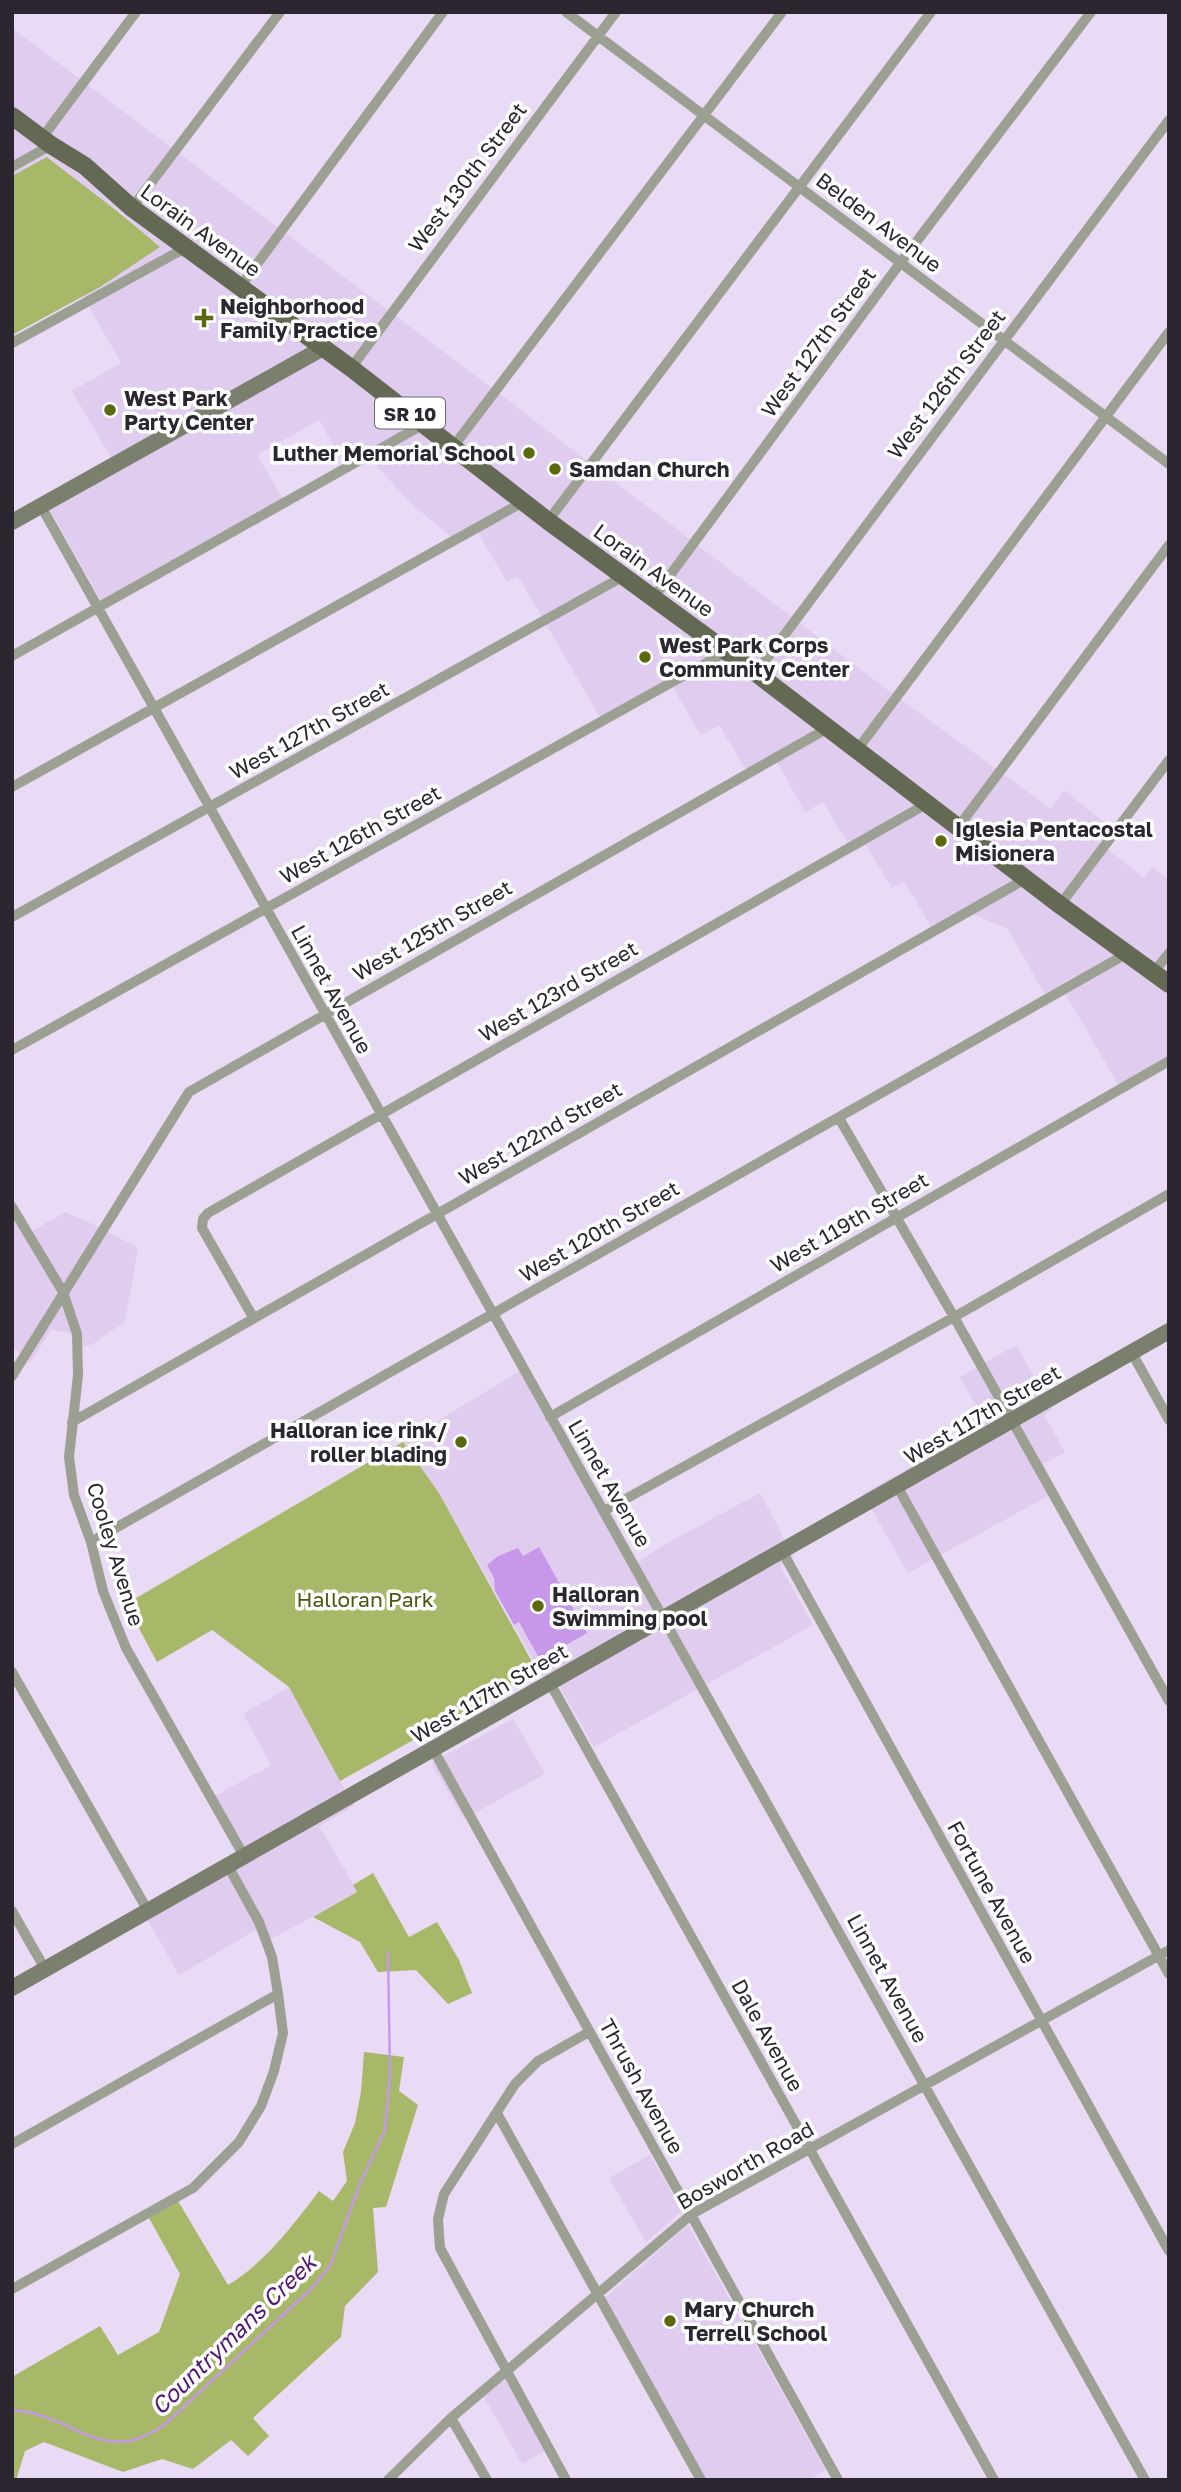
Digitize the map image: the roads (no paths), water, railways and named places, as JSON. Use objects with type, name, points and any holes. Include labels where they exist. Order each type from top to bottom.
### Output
[{"type":"main road","name":"Lorain Avenue","points":[[12,116],[85,166],[132,208],[351,368],[548,521],[756,673],[1060,905],[1169,984]]},
{"type":"main road","points":[[12,522],[323,348]]},
{"type":"main road","name":"West 117th Street","points":[[12,1988],[1169,1331]]},
{"type":"street","points":[[12,167],[46,141],[136,12]]},
{"type":"street","points":[[132,208],[280,12]]},
{"type":"street","points":[[240,286],[443,12]]},
{"type":"street","name":"Belden Avenue","points":[[566,12],[1169,464]]},
{"type":"street","name":"West 130th Street","points":[[351,368],[616,12]]},
{"type":"street","points":[[453,447],[782,12]]},
{"type":"street","points":[[548,521],[931,12]]},
{"type":"street","name":"West 127th Street","points":[[654,597],[901,262],[1091,12]]},
{"type":"street","name":"West 126th Street","points":[[756,673],[1003,338],[1169,120]]},
{"type":"street","points":[[12,343],[187,247]]},
{"type":"street","points":[[857,750],[1169,332]]},
{"type":"street","points":[[12,656],[424,424]]},
{"type":"street","points":[[12,787],[523,502]]},
{"type":"street","name":"Linnet Avenue","points":[[41,506],[492,1314],[665,1617],[1145,2480]]},
{"type":"street","points":[[959,826],[1169,545]]},
{"type":"street","name":"West 127th Street","points":[[12,917],[624,576]]},
{"type":"street","name":"West 126th Street","points":[[12,1050],[726,652]]},
{"type":"street","name":"West 125th Street","points":[[12,1376],[189,1092],[828,728]]},
{"type":"street","points":[[1060,905],[1169,760]]},
{"type":"street","name":"West 123rd Street","points":[[253,1317],[202,1228],[203,1219],[208,1213],[928,803]]},
{"type":"street","name":"West 122nd Street","points":[[72,1422],[1027,878]]},
{"type":"street","points":[[1153,972],[1169,953]]},
{"type":"street","name":"West 120th Street","points":[[90,1542],[1126,954]]},
{"type":"street","name":"West 119th Street","points":[[550,1417],[1169,1062]]},
{"type":"street","points":[[839,1118],[1013,1421],[1169,1701]]},
{"type":"street","points":[[604,1511],[1169,1194]]},
{"type":"street","name":"Cooley Avenue","points":[[12,1207],[63,1292],[77,1334],[78,1375],[69,1457],[74,1495],[103,1591],[126,1648],[244,1856]]},
{"type":"street","points":[[1132,1353],[1169,1420]]},
{"type":"street","points":[[897,1486],[1164,1953],[1169,1974]]},
{"type":"street","name":"Fortune Avenue","points":[[782,1550],[1169,2251]]},
{"type":"street","points":[[12,1672],[148,1911]]},
{"type":"street","name":"Dale Avenue","points":[[550,1683],[994,2480]]},
{"type":"street","name":"Thrush Avenue","points":[[433,1749],[838,2480]]},
{"type":"street","points":[[12,2289],[193,2188],[239,2142],[261,2106],[274,2071],[283,2033],[278,1994],[272,1957],[259,1922],[228,1866]]},
{"type":"street","points":[[12,1911],[45,1969]]},
{"type":"street","name":"Bosworth Road","points":[[388,2480],[451,2418],[692,2214],[1164,1953]]},
{"type":"street","points":[[12,2144],[278,1994]]},
{"type":"street","points":[[566,2480],[440,2248],[438,2218],[444,2194],[498,2115],[515,2084],[538,2061],[589,2032]]},
{"type":"street","points":[[498,2115],[701,2480]]},
{"type":"street","points":[[451,2418],[487,2480]]},
{"type":"waterway","name":"Countrymans Creek","points":[[12,2410],[34,2413],[105,2441],[124,2442],[143,2437],[165,2424],[311,2289],[330,2266],[359,2186],[385,2130],[390,2074],[388,1952]]},
{"type":"place","name":"Neighborhood Family Practice","points":[[204,318]]},
{"type":"place","name":"West Park Party Center","points":[[110,410]]},
{"type":"place","name":"Luther Memorial School","points":[[529,453]]},
{"type":"place","name":"Samdan Church","points":[[555,469]]},
{"type":"place","name":"West Park Corps Community Center","points":[[645,657]]},
{"type":"place","name":"Iglesia Pentacostal Misionera","points":[[941,841]]},
{"type":"place","name":"Halloran ice rink/ roller blading","points":[[461,1442]]},
{"type":"place","name":"Halloran Swimming pool","points":[[538,1606]]},
{"type":"place","name":"Mary Church Terrell School","points":[[670,2321]]},
{"type":"park label","name":"Halloran Park","points":[[365,1599]]}]
